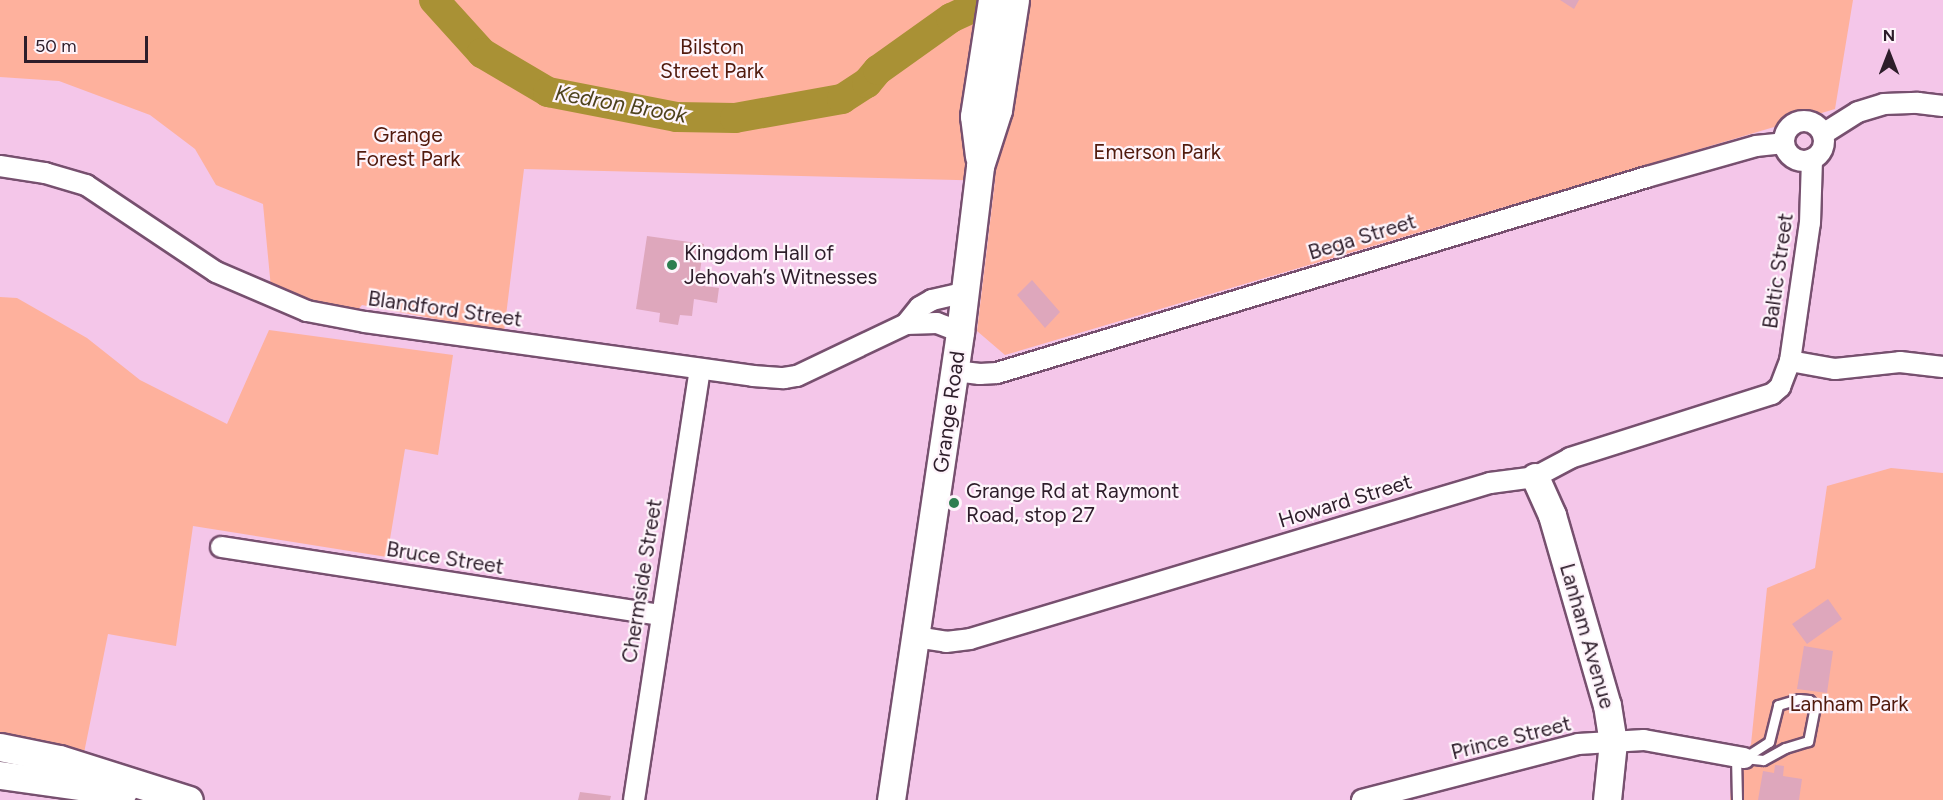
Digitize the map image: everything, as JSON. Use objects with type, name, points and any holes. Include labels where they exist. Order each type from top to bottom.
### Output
[{"type":"main road","points":[[992,0],[992,76]]},
{"type":"main road","name":"Grange Road","points":[[891,800],[966,292],[980,166],[974,116],[992,76],[1015,0]]},
{"type":"main road","name":"Lanham Avenue","points":[[1535,477],[1552,515],[1607,705],[1613,742],[1607,800]]},
{"type":"main road","points":[[0,747],[59,759],[189,800]]},
{"type":"main road","points":[[0,775],[184,800]]},
{"type":"street","points":[[1823,134],[1858,112],[1884,104],[1918,102],[1943,105]]},
{"type":"street","points":[[1804,121],[1818,127],[1823,134],[1824,144],[1820,153],[1812,159],[1794,158],[1784,143],[1789,128],[1804,121]]},
{"type":"street","name":"Bega Street","points":[[955,371],[980,374],[997,373],[1647,177],[1756,146],[1784,143]]},
{"type":"street","name":"Baltic Street","points":[[1780,387],[1790,361],[1810,223],[1812,159]]},
{"type":"street","name":"Blandford Street","points":[[0,166],[45,173],[86,185],[216,272],[259,293],[307,311],[365,322],[768,378],[797,376],[906,324],[937,323],[960,332]]},
{"type":"street","name":"Blandford Street","points":[[906,324],[920,307],[932,300],[966,292]]},
{"type":"street","points":[[1790,361],[1834,369],[1900,362],[1943,367]]},
{"type":"street","name":"Chermside Street","points":[[634,800],[700,369]]},
{"type":"street","name":"Howard Street","points":[[916,637],[946,642],[970,639],[1490,483],[1535,477],[1570,458],[1732,408],[1772,394],[1780,387]]},
{"type":"street","name":"Bruce Street","points":[[221,547],[661,615]]},
{"type":"street","name":"Prince Street","points":[[1362,800],[1566,747],[1644,740],[1740,757]]},
{"type":"lane","points":[[1799,699],[1813,702],[1815,706],[1808,741],[1785,748],[1763,760],[1740,757],[1769,742],[1778,705],[1799,699]]},
{"type":"lane","points":[[1737,800],[1740,757]]},
{"type":"green space","points":[[0,0],[1853,0],[1835,109],[1005,355],[977,331],[995,181],[524,169],[504,332],[362,305],[354,314],[314,305],[271,288],[263,204],[216,185],[195,149],[150,115],[59,81],[0,77]]},
{"type":"green space","points":[[0,297],[17,298],[87,338],[140,380],[227,424],[269,330],[453,355],[438,455],[405,449],[387,557],[193,526],[176,646],[108,634],[84,753],[0,732]]},
{"type":"green space","name":"Lanham Park","points":[[1891,468],[1943,473],[1943,800],[1730,800],[1732,779],[1751,744],[1767,588],[1815,568],[1827,486]]},
{"type":"building","points":[[1560,0],[1579,0],[1574,9]]},
{"type":"building","name":"Kingdom Hall of Jehovah’s Witnesses","points":[[647,236],[704,244],[698,285],[719,288],[717,303],[694,299],[692,316],[680,315],[678,325],[659,322],[660,313],[636,309]]},
{"type":"building","points":[[1032,280],[1060,312],[1045,328],[1017,295]]},
{"type":"building","points":[[1828,599],[1842,619],[1807,644],[1792,624]]},
{"type":"building","points":[[1804,646],[1833,651],[1827,693],[1797,689]]},
{"type":"building","points":[[1775,765],[1784,766],[1783,776],[1802,779],[1799,800],[1758,800],[1763,771],[1774,773]]},
{"type":"building","points":[[580,792],[611,796],[610,800],[578,800]]},
{"type":"waterway","name":"Kedron Brook","points":[[434,0],[482,53],[548,92],[677,117],[735,118],[842,99],[867,83],[878,70],[951,18],[990,0]]},
{"type":"place","name":"Kingdom Hall of Jehovah’s Witnesses","points":[[672,265]]},
{"type":"place","name":"Grange Rd at Raymont Road, stop 27","points":[[954,503]]},
{"type":"park label","name":"Bilston Street Park","points":[[712,59]]},
{"type":"park label","name":"Grange Forest Park","points":[[408,147]]},
{"type":"park label","name":"Emerson Park","points":[[1157,152]]}]
